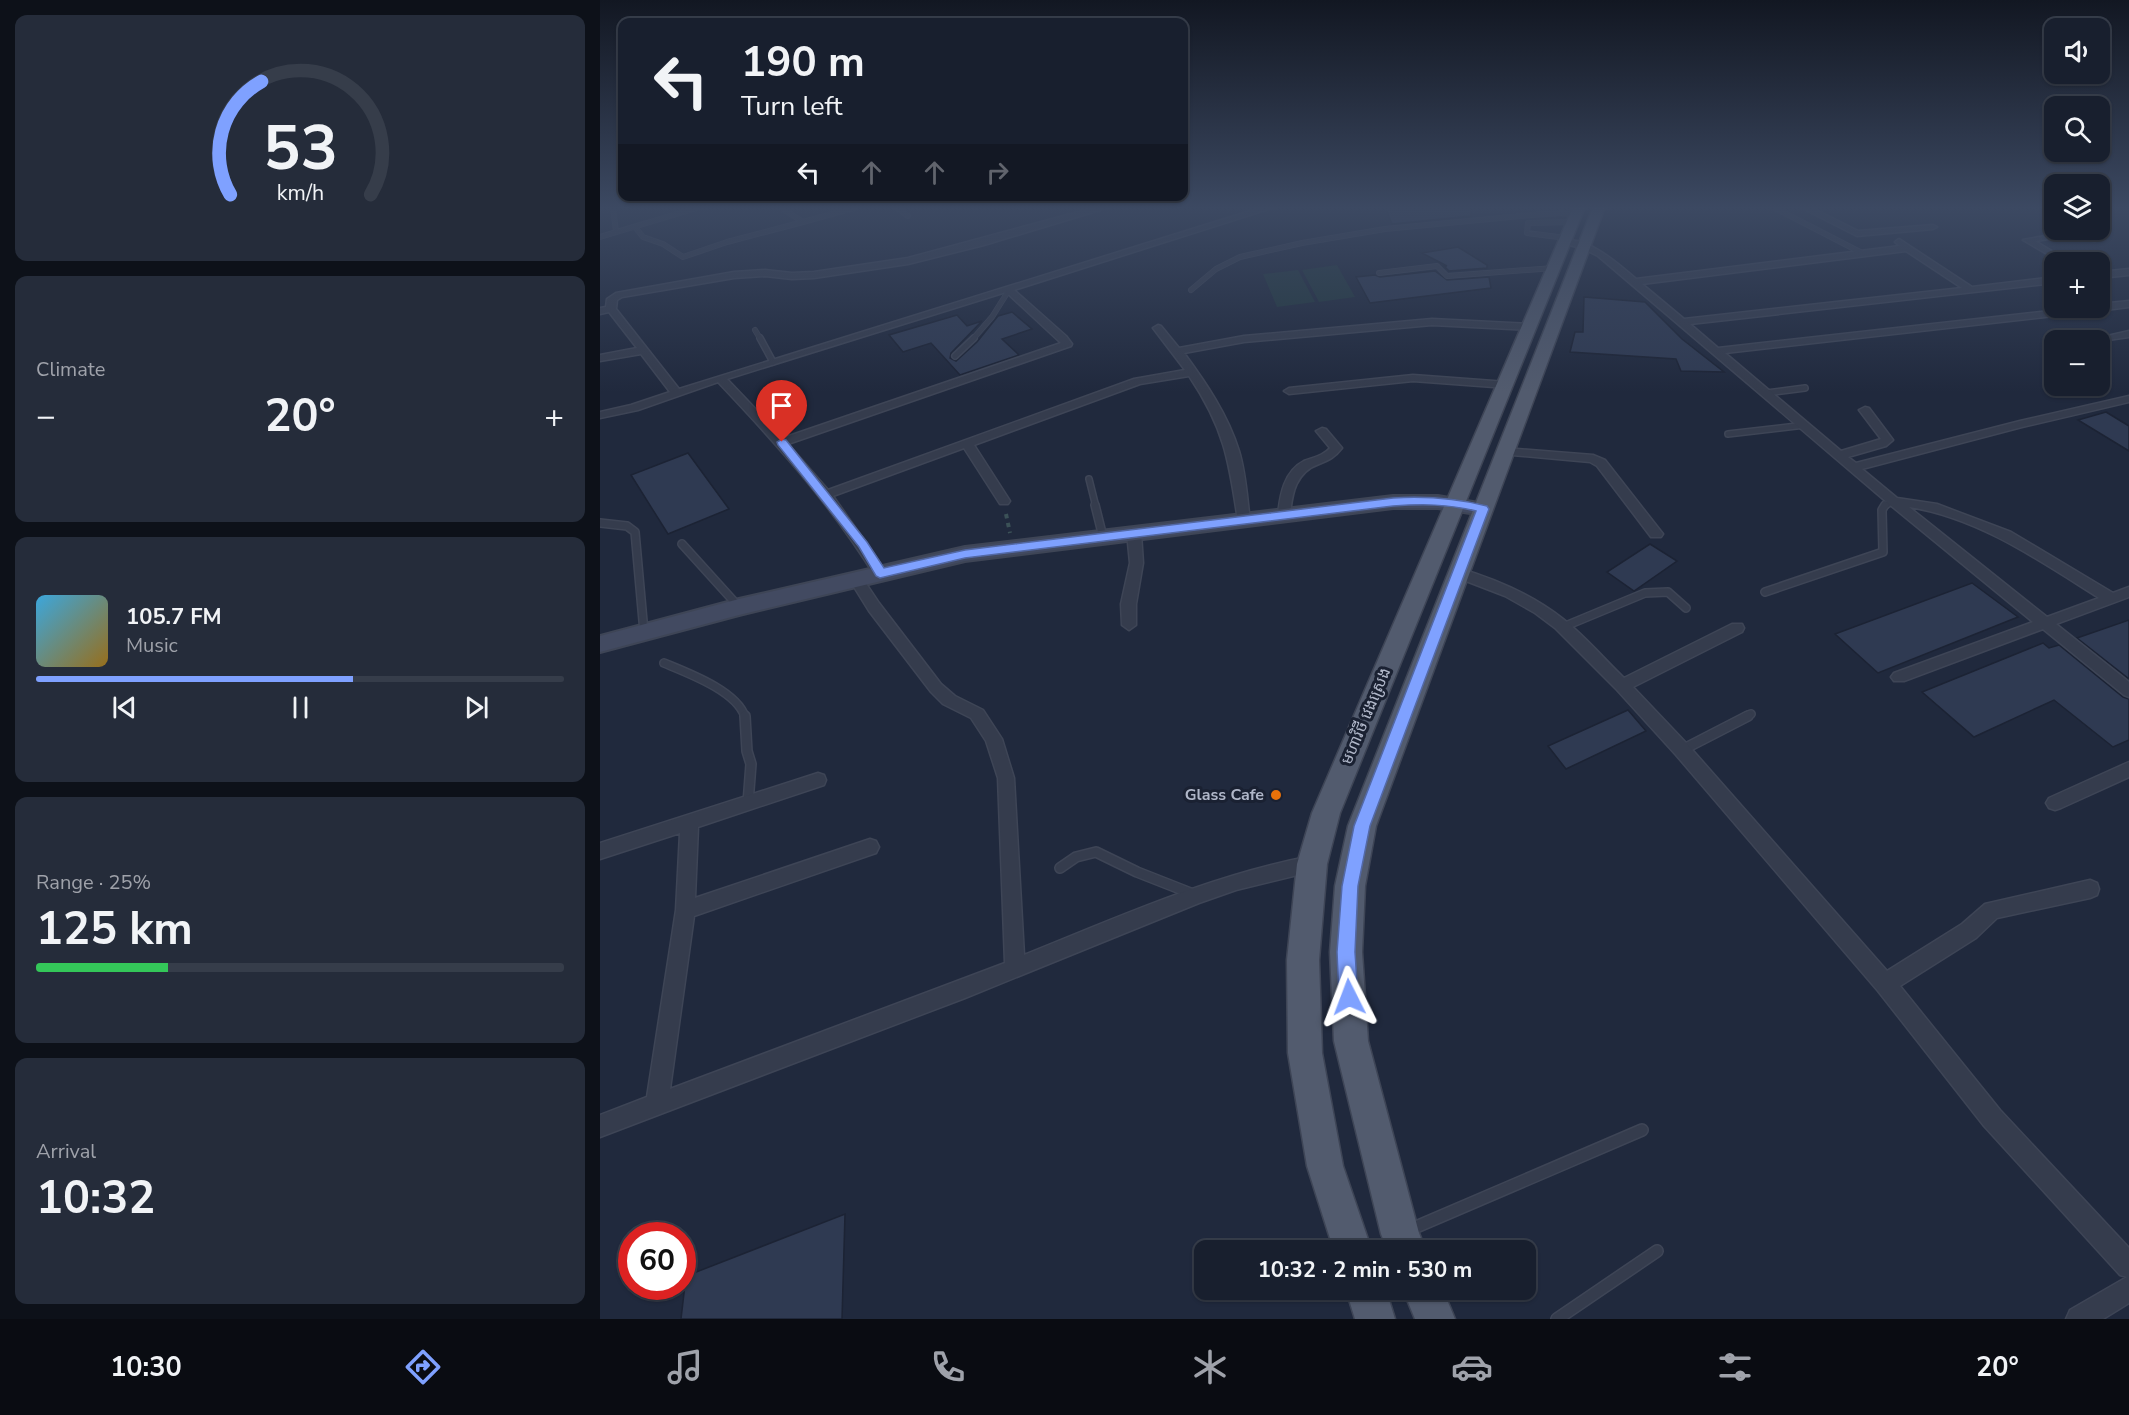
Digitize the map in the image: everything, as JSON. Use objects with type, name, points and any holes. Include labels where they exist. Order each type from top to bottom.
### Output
[{"type":"main road","name":"មហាវិថី វេងស្រេង","points":[[1349,1240],[1325,1166],[1305,1053],[1303,960],[1312,864],[1326,813],[1554,269]]},
{"type":"main road","name":"មហាវិថី វេងស្រេង","points":[[1402,1240],[1351,1041],[1346,952],[1350,886],[1362,826],[1505,452],[1563,269]]},
{"type":"main road","points":[[1369,1300],[1375,1319]]},
{"type":"main road","points":[[1427,1300],[1435,1319]]},
{"type":"street","points":[[677,393],[611,309],[612,299],[619,295],[665,286],[765,273],[792,276],[814,275],[857,269]]},
{"type":"street","points":[[600,415],[634,408],[720,378],[1077,269]]},
{"type":"street","points":[[1618,269],[1893,501],[2129,691]]},
{"type":"street","points":[[1634,282],[1740,269]]},
{"type":"street","points":[[1938,269],[1971,290]]},
{"type":"street","points":[[2110,274],[2129,272]]},
{"type":"street","points":[[1682,322],[2044,281]]},
{"type":"street","points":[[782,442],[1067,344],[1009,290]]},
{"type":"street","points":[[2110,306],[2129,304]]},
{"type":"street","points":[[600,311],[611,309]]},
{"type":"street","points":[[1717,351],[2044,313]]},
{"type":"street","points":[[1178,351],[1244,339],[1432,322],[1529,327]]},
{"type":"street","points":[[1158,328],[1192,372],[1208,398],[1230,444],[1244,521]]},
{"type":"street","points":[[2110,337],[2129,334]]},
{"type":"street","points":[[600,358],[645,350]]},
{"type":"street","points":[[825,495],[1138,381],[1192,372]]},
{"type":"street","points":[[720,378],[782,442],[863,544],[880,573]]},
{"type":"street","points":[[1289,391],[1413,378],[1507,385]]},
{"type":"street","points":[[1855,467],[2020,424],[2129,399]]},
{"type":"street","points":[[1841,455],[1882,444],[1887,440],[1865,410]]},
{"type":"street","points":[[1284,515],[1287,487],[1296,474],[1308,464],[1330,456],[1336,448],[1322,431]]},
{"type":"street","points":[[967,443],[1004,501]]},
{"type":"street","points":[[1505,452],[1593,459],[1601,463],[1656,534]]},
{"type":"street","points":[[600,644],[739,607],[965,554],[1393,502],[1426,500],[1455,502],[1483,509]]},
{"type":"street","points":[[1893,501],[1933,507],[2006,535],[2111,598]]},
{"type":"street","points":[[1129,625],[1127,610],[1129,590],[1136,570],[1134,533]]},
{"type":"street","points":[[1458,573],[1510,593],[1540,609],[1563,627],[1622,686],[1682,750],[1885,984],[1992,1118],[2129,1266]]},
{"type":"street","points":[[856,579],[874,607],[936,688],[950,700],[977,714],[994,739],[1006,778],[1015,969]]},
{"type":"street","points":[[1899,677],[2129,592]]},
{"type":"street","points":[[1622,686],[1737,628]]},
{"type":"street","points":[[2055,803],[2129,769]]},
{"type":"street","points":[[600,851],[818,780]]},
{"type":"street","points":[[657,1104],[685,910],[689,822]]},
{"type":"street","points":[[685,910],[870,848]]},
{"type":"street","points":[[600,1126],[1015,969],[1197,896],[1269,871],[1312,864]]},
{"type":"street","points":[[1885,984],[1969,931],[1992,910],[2090,889]]},
{"type":"street","points":[[2079,1319],[2129,1289]]},
{"type":"lane","points":[[1191,290],[1217,269]]},
{"type":"lane","points":[[1379,273],[1415,269]]},
{"type":"lane","points":[[1439,269],[1447,276],[1547,269]]},
{"type":"lane","points":[[955,356],[984,329],[999,310],[1009,290]]},
{"type":"lane","points":[[755,330],[773,362]]},
{"type":"lane","points":[[1767,393],[1804,388]]},
{"type":"lane","points":[[1728,434],[1805,425]]},
{"type":"lane","points":[[1089,479],[1103,537]]},
{"type":"lane","points":[[1765,592],[1882,552],[1882,510],[1885,505],[1893,501]]},
{"type":"lane","points":[[600,524],[627,526],[635,532],[644,632]]},
{"type":"lane","points":[[682,544],[739,607]]},
{"type":"lane","points":[[1563,627],[1645,593],[1668,592],[1686,608]]},
{"type":"lane","points":[[664,663],[719,689],[743,710],[746,720],[747,751],[751,764],[748,803]]},
{"type":"lane","points":[[1682,750],[1751,714]]},
{"type":"lane","points":[[1060,868],[1076,857],[1096,852],[1137,872],[1197,896]]},
{"type":"lane","points":[[1409,1240],[1642,1130]]},
{"type":"lane","points":[[1557,1319],[1657,1251]]},
{"type":"path","points":[[1004,501],[1014,548]]},
{"type":"green space","points":[[1339,269],[1355,297],[1319,302],[1302,270]]},
{"type":"green space","points":[[1298,270],[1315,302],[1277,307],[1263,274]]},
{"type":"building","points":[[1447,269],[1480,269],[1449,271]]},
{"type":"building","points":[[1435,271],[1447,280],[1489,277],[1491,288],[1370,303],[1356,277],[1375,275],[1380,277]]},
{"type":"building","points":[[1584,297],[1645,302],[1682,339],[1724,372],[1681,371],[1676,359],[1570,352],[1575,332],[1583,332]]},
{"type":"building","points":[[1012,312],[1032,329],[1002,339],[1019,355],[960,375],[931,343],[903,352],[889,335],[957,315],[967,326],[982,321],[951,353],[950,358],[956,361],[977,342],[998,316]]},
{"type":"building","points":[[2106,412],[2129,426],[2129,451],[2078,420]]},
{"type":"building","points":[[688,453],[729,509],[668,534],[631,475]]},
{"type":"building","points":[[1650,544],[1677,561],[1634,591],[1607,572]]},
{"type":"building","points":[[1972,583],[2018,617],[1878,673],[1835,634]]},
{"type":"building","points":[[2129,620],[2129,679],[2077,638]]},
{"type":"building","points":[[2043,643],[2049,648],[2059,645],[2123,697],[2129,699],[2129,740],[2113,747],[2054,700],[1974,737],[1922,692]]},
{"type":"building","points":[[1628,710],[1646,731],[1566,769],[1548,746]]},
{"type":"building","points":[[845,1214],[842,1319],[681,1319],[683,1300],[696,1300],[696,1272]]},
{"type":"place","name":"Glass Cafe","points":[[1276,795]]},
{"type":"route","points":[[782,442],[863,544],[880,573],[965,554],[1393,502],[1426,500],[1455,502],[1483,509],[1362,826],[1350,886],[1346,952],[1349,997]]}]
